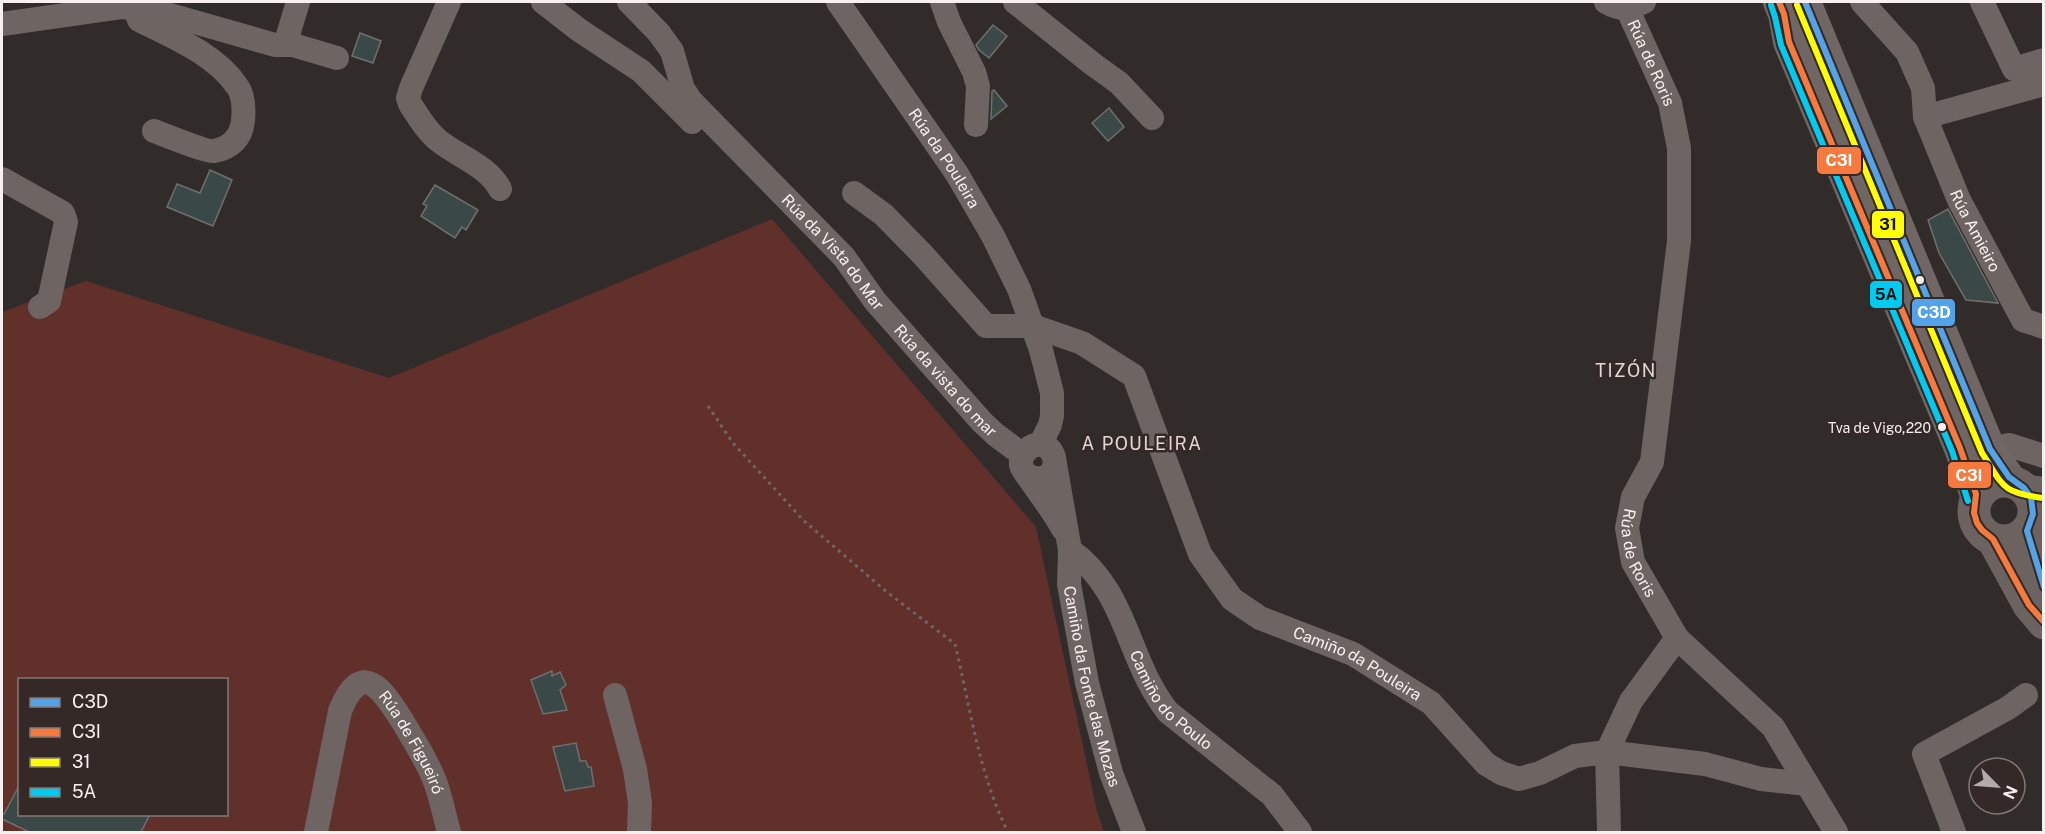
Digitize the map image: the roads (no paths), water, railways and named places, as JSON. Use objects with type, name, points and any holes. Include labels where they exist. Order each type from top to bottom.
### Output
[{"type":"highway","points":[[1995,482],[2030,502],[2011,540],[1993,539],[1978,526],[1975,518],[1974,508],[1977,498],[1981,491],[1995,482]]},
{"type":"highway","points":[[2030,502],[2043,589]]},
{"type":"highway","points":[[1993,539],[2029,605],[2043,623]]},
{"type":"main road","points":[[1779,2],[1784,14],[1789,42],[1960,448],[1977,498]]},
{"type":"main road","points":[[1805,2],[1990,449],[2030,502]]},
{"type":"street","points":[[285,45],[298,2]]},
{"type":"street","points":[[449,2],[408,98],[436,139],[487,172],[495,179],[500,189]]},
{"type":"street","name":"Rúa da Vista do Mar","points":[[543,2],[579,30],[641,71],[833,264],[875,301]]},
{"type":"street","name":"Rúa da Vista do Mar","points":[[629,2],[659,33],[672,51],[683,89],[691,101],[844,257],[875,301]]},
{"type":"street","name":"Rúa da Pouleira","points":[[838,2],[940,148],[972,199],[1006,261],[1034,326],[1047,371],[1053,404],[1050,425],[1030,459]]},
{"type":"street","points":[[942,2],[949,22],[974,72],[978,86],[976,125]]},
{"type":"street","points":[[1015,2],[1119,83],[1152,118]]},
{"type":"street","name":"Rúa Amieiro","points":[[1862,2],[1907,52],[1923,88],[1925,117],[1959,200],[2023,320],[2043,327]]},
{"type":"street","points":[[1982,2],[2014,69],[2043,60]]},
{"type":"street","name":"Rúa de Roris","points":[[1626,4],[1670,103],[1679,148],[1679,241],[1652,462],[1633,497],[1627,528],[1633,562],[1677,638],[1773,727],[1836,832]]},
{"type":"street","points":[[2,24],[121,7],[148,9],[275,45],[310,49],[337,58]]},
{"type":"street","points":[[135,8],[139,20],[191,47],[221,67],[239,88],[244,110],[242,130],[234,144],[213,152],[154,131]]},
{"type":"street","points":[[667,96],[677,64]]},
{"type":"street","points":[[1925,117],[2043,84]]},
{"type":"street","points":[[2,179],[63,213],[65,217],[66,222],[49,301],[40,307]]},
{"type":"street","points":[[854,194],[884,215],[986,326],[1034,326]]},
{"type":"street","name":"Rúa da vista do mar","points":[[875,301],[982,422],[1030,459]]},
{"type":"street","name":"Camiño da Pouleira","points":[[1034,326],[1082,343],[1134,376],[1200,554],[1232,599],[1260,618],[1353,654],[1431,703],[1486,764],[1501,773],[1519,779],[1540,773],[1575,756],[1607,752],[1705,764],[1761,779],[1807,784]]},
{"type":"street","points":[[1990,449],[2009,445],[2043,456]]},
{"type":"street","name":"Camiño da Fonte das Mozas","points":[[1030,459],[1050,449],[1053,454],[1064,510],[1069,584],[1087,683],[1112,773],[1134,832]]},
{"type":"street","points":[[1030,459],[1068,543]]},
{"type":"street","name":"Camiño do Poulo","points":[[1068,543],[1107,587],[1148,682],[1168,712],[1272,795],[1300,832]]},
{"type":"street","points":[[1609,832],[1607,752],[1631,701],[1677,638]]},
{"type":"street","name":"Rúa de Figueiró","points":[[316,832],[340,711],[352,688],[361,682],[370,683],[385,693],[424,756],[435,781],[449,832]]},
{"type":"street","points":[[615,695],[635,769],[640,803],[639,832]]},
{"type":"street","points":[[1954,832],[1924,754],[2008,708],[2026,695]]},
{"type":"place","name":"Tva de Vigo,220","points":[[1942,427]]},
{"type":"district","name":"TIZÓN","points":[[1626,371]]},
{"type":"district","name":"A POULEIRA","points":[[1142,444]]}]
